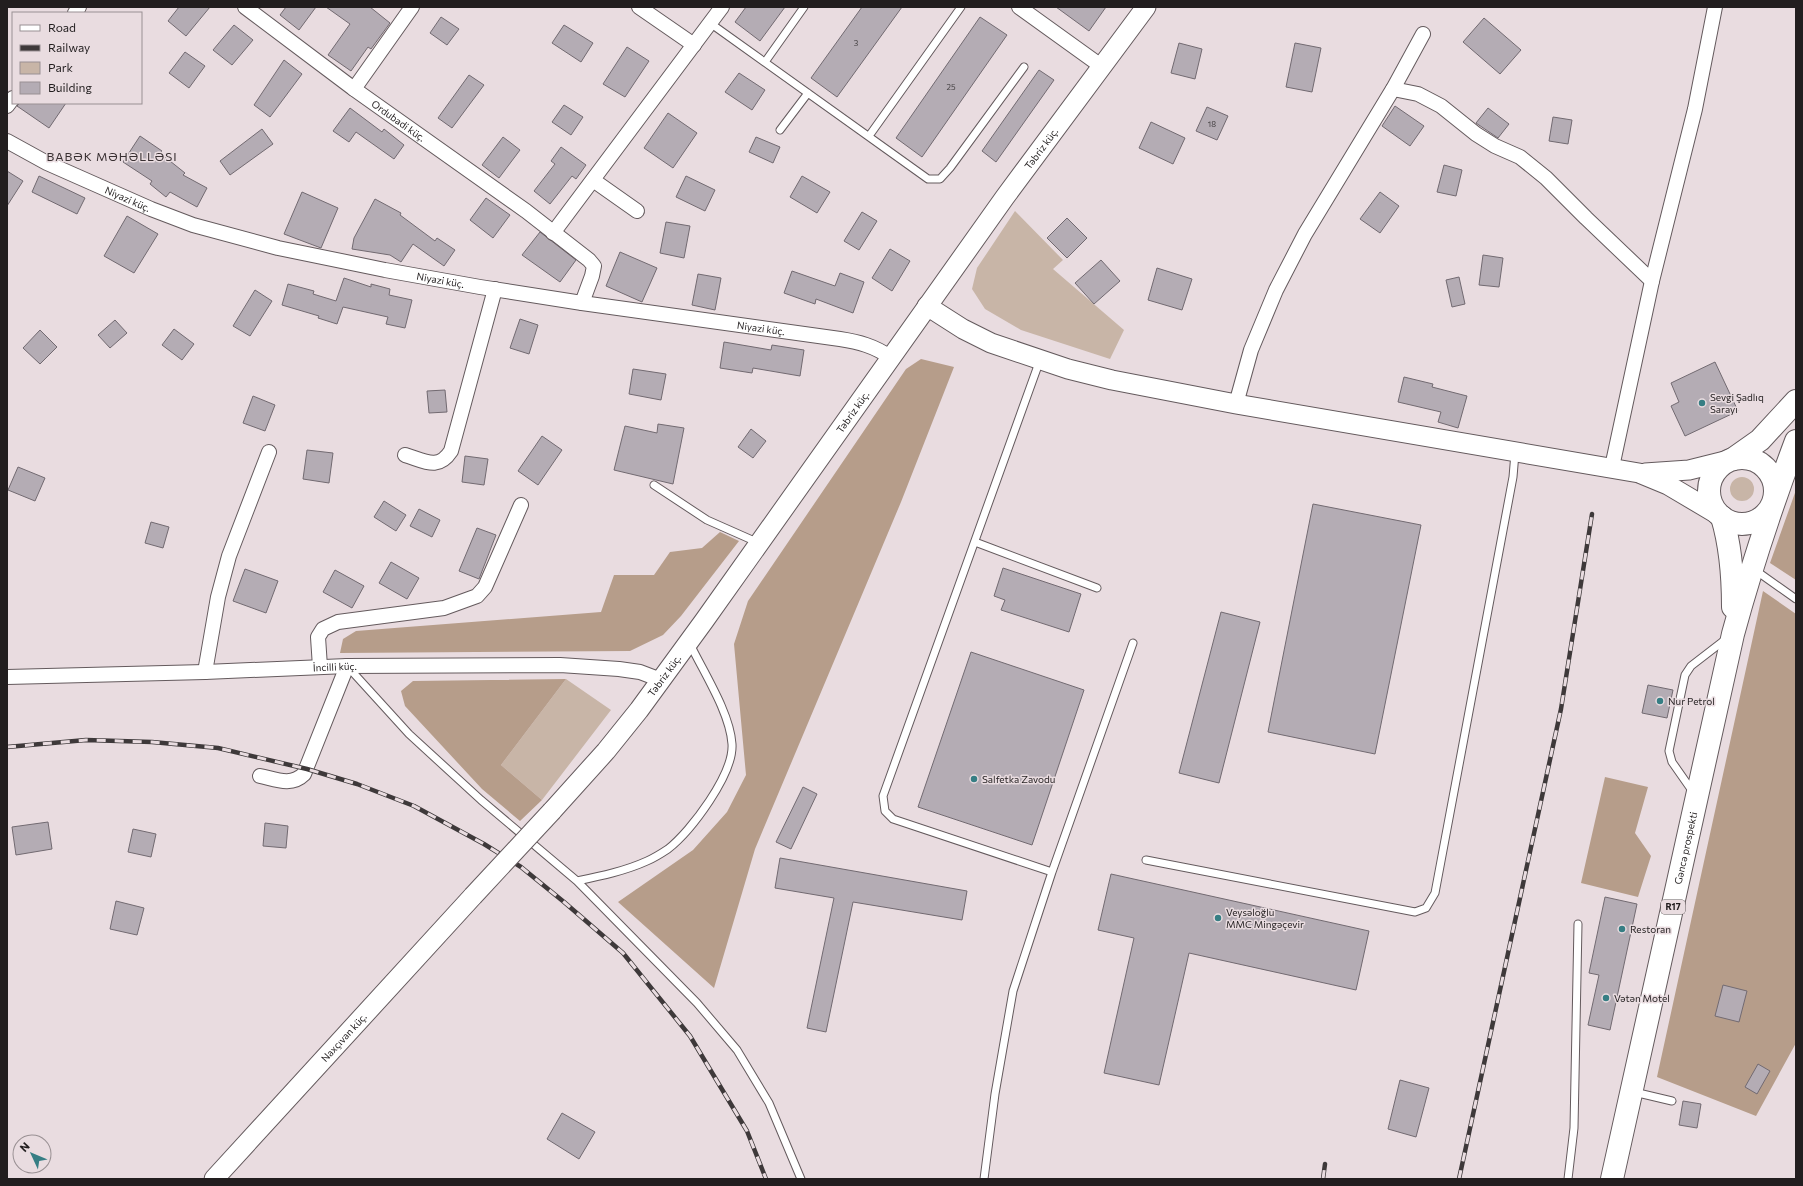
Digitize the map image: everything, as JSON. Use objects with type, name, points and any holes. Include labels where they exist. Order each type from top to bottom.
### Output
[{"type":"main road","name":"Təbriz küç.","points":[[474,896],[606,751],[661,680],[760,543],[890,357],[1101,66],[1146,7]]},
{"type":"main road","points":[[927,306],[963,329],[991,343],[1040,360],[1112,380],[1236,404],[1516,453],[1612,467],[1640,473],[1668,485],[1730,522],[1741,524],[1751,523],[1760,518],[1768,511],[1773,502],[1775,492],[1774,482],[1770,472],[1763,465],[1754,460],[1744,458],[1733,459],[1689,470],[1640,473]]},
{"type":"main road","points":[[1733,634],[1732,570],[1730,549],[1722,517],[1710,500],[1709,489],[1711,479],[1716,470],[1724,463],[1733,459],[1760,440],[1796,401]]},
{"type":"main road","points":[[1733,634],[1751,568],[1773,502],[1796,442]]},
{"type":"main road","name":"Gəncə prospekti","points":[[1612,1179],[1733,634]]},
{"type":"main road","name":"Naxçıvan küç.","points":[[214,1179],[474,896]]},
{"type":"street","name":"Ordubadi küç.","points":[[245,7],[354,88],[526,210],[553,233],[589,260],[594,266],[582,303]]},
{"type":"street","points":[[354,88],[412,7]]},
{"type":"street","points":[[639,7],[694,45]]},
{"type":"street","points":[[553,233],[722,7]]},
{"type":"street","points":[[1019,7],[1101,66]]},
{"type":"street","points":[[1612,467],[1652,281],[1695,109],[1715,7]]},
{"type":"street","points":[[1236,404],[1251,350],[1276,290],[1305,234],[1393,89],[1423,34]]},
{"type":"street","points":[[1393,89],[1418,94],[1441,106],[1476,134],[1495,146],[1520,157],[1546,178],[1652,281]]},
{"type":"street","name":"Niyazi küç.","points":[[7,141],[47,163],[112,192],[193,225],[278,248],[384,270],[495,289],[582,303],[860,342],[873,347],[890,357]]},
{"type":"street","points":[[593,180],[638,211]]},
{"type":"street","points":[[405,455],[435,464],[445,461],[451,451],[495,289]]},
{"type":"street","points":[[205,672],[218,597],[228,556],[269,452]]},
{"type":"street","points":[[320,667],[318,637],[323,629],[338,622],[444,608],[478,596],[485,586],[520,505]]},
{"type":"street","name":"İncilli küç.","points":[[7,677],[205,672],[347,666],[560,665],[640,672],[661,680]]},
{"type":"street","points":[[260,776],[291,782],[298,780],[304,774],[347,666]]},
{"type":"lane","points":[[765,62],[804,7]]},
{"type":"lane","points":[[869,136],[961,7]]},
{"type":"lane","points":[[710,23],[928,179],[940,179],[950,168],[1024,67]]},
{"type":"lane","points":[[780,130],[808,93]]},
{"type":"lane","points":[[1040,360],[883,796],[885,810],[893,819],[1052,872]]},
{"type":"lane","points":[[1146,860],[1415,912],[1426,908],[1435,893],[1513,477],[1516,453]]},
{"type":"lane","points":[[654,485],[707,520],[760,543]]},
{"type":"lane","points":[[975,542],[1097,588]]},
{"type":"lane","points":[[1751,568],[1796,599]]},
{"type":"lane","points":[[1697,797],[1672,762],[1669,751],[1685,675],[1691,666],[1733,634]]},
{"type":"lane","points":[[577,881],[618,872],[648,861],[669,848],[688,828],[714,795],[727,769],[732,746],[728,723],[689,642]]},
{"type":"lane","points":[[984,1179],[995,1094],[1013,991],[1052,872],[1133,643]]},
{"type":"lane","points":[[347,666],[409,734],[481,800],[577,881],[697,1003],[737,1050],[769,1103],[801,1179]]},
{"type":"lane","points":[[1568,1179],[1574,1128],[1578,924]]},
{"type":"lane","points":[[1632,1091],[1672,1101]]},
{"type":"green space","points":[[1015,211],[1063,260],[1053,269],[1124,330],[1110,359],[1021,330],[985,309],[972,289],[977,268]]},
{"type":"green space","points":[[1742,477],[1750,481],[1754,489],[1750,497],[1742,501],[1734,497],[1730,489],[1734,481]]},
{"type":"green space","points":[[566,679],[611,710],[542,800],[501,765]]},
{"type":"shaded area","points":[[921,359],[954,367],[901,502],[755,849],[714,988],[618,902],[693,850],[727,812],[746,775],[734,644],[748,601],[906,369]]},
{"type":"shaded area","points":[[1796,490],[1796,580],[1770,563]]},
{"type":"shaded area","points":[[720,532],[739,541],[681,616],[663,635],[630,651],[340,653],[343,639],[356,631],[601,612],[614,575],[654,575],[670,552],[702,548]]},
{"type":"shaded area","points":[[1763,591],[1796,614],[1796,1043],[1756,1116],[1657,1077]]},
{"type":"shaded area","points":[[566,679],[501,765],[542,800],[520,821],[482,789],[405,706],[401,691],[413,681]]},
{"type":"shaded area","points":[[1605,777],[1648,787],[1635,833],[1651,856],[1638,897],[1581,883]]},
{"type":"building","points":[[179,7],[210,7],[186,36],[168,21]]},
{"type":"building","points":[[286,7],[316,7],[299,30],[280,15]]},
{"type":"building","points":[[326,7],[370,7],[390,23],[371,49],[368,47],[351,71],[328,55],[350,24]]},
{"type":"building","points":[[746,7],[785,7],[760,41],[735,22]]},
{"type":"building","points":[[862,7],[902,7],[837,97],[811,78]]},
{"type":"building","points":[[1056,7],[1106,7],[1089,31]]},
{"type":"building","points":[[441,17],[459,29],[447,45],[430,33]]},
{"type":"building","points":[[980,17],[1007,35],[922,157],[896,138]]},
{"type":"building","points":[[1484,18],[1521,50],[1500,74],[1463,42]]},
{"type":"building","points":[[234,25],[253,40],[232,65],[213,50]]},
{"type":"building","points":[[564,25],[593,43],[581,62],[552,43]]},
{"type":"building","points":[[1179,43],[1202,49],[1195,79],[1171,73]]},
{"type":"building","points":[[1295,43],[1321,48],[1312,92],[1286,87]]},
{"type":"building","points":[[627,47],[649,61],[625,97],[603,84]]},
{"type":"building","points":[[185,52],[205,66],[189,88],[169,73]]},
{"type":"building","points":[[284,60],[302,74],[270,117],[254,105]]},
{"type":"building","points":[[1039,70],[1054,80],[996,162],[982,151]]},
{"type":"building","points":[[739,73],[765,90],[752,110],[725,92]]},
{"type":"building","points":[[469,75],[484,85],[452,128],[438,118]]},
{"type":"building","points":[[19,104],[65,104],[49,128],[17,106]]},
{"type":"building","points":[[564,105],[583,117],[571,135],[552,122]]},
{"type":"building","points":[[1395,106],[1424,126],[1410,146],[1382,126]]},
{"type":"building","points":[[1207,107],[1228,116],[1217,140],[1196,131]]},
{"type":"building","points":[[350,108],[382,132],[384,129],[404,145],[394,159],[356,132],[349,142],[333,131]]},
{"type":"building","points":[[1488,108],[1509,124],[1498,138],[1476,123]]},
{"type":"building","points":[[668,113],[697,133],[673,168],[644,148]]},
{"type":"building","points":[[1553,117],[1572,120],[1568,144],[1549,141]]},
{"type":"building","points":[[1151,122],[1185,138],[1173,164],[1139,148]]},
{"type":"building","points":[[262,129],[273,144],[230,175],[220,161]]},
{"type":"building","points":[[140,136],[162,151],[160,153],[185,173],[183,175],[207,188],[197,207],[170,192],[166,197],[150,184],[152,181],[123,162]]},
{"type":"building","points":[[503,137],[520,150],[499,178],[482,165]]},
{"type":"building","points":[[756,137],[780,147],[773,163],[749,152]]},
{"type":"building","points":[[561,147],[586,165],[576,179],[572,176],[550,204],[534,191],[555,164],[551,161]]},
{"type":"building","points":[[1444,165],[1462,170],[1456,196],[1437,192]]},
{"type":"building","points":[[7,171],[23,181],[7,206]]},
{"type":"building","points":[[39,176],[85,198],[77,214],[32,192]]},
{"type":"building","points":[[686,176],[715,190],[705,211],[676,197]]},
{"type":"building","points":[[802,176],[830,192],[817,213],[790,197]]},
{"type":"building","points":[[302,192],[338,208],[321,248],[284,234]]},
{"type":"building","points":[[1380,192],[1399,206],[1380,233],[1360,219]]},
{"type":"building","points":[[486,198],[510,215],[493,238],[470,220]]},
{"type":"building","points":[[375,199],[401,213],[400,215],[435,241],[437,238],[455,250],[444,266],[413,244],[401,262],[390,255],[352,249],[354,238]]},
{"type":"building","points":[[862,212],[877,221],[859,250],[844,241]]},
{"type":"building","points":[[127,216],[158,234],[134,273],[104,256]]},
{"type":"building","points":[[1067,218],[1087,238],[1067,258],[1047,238]]},
{"type":"building","points":[[666,222],[690,226],[684,258],[660,253]]},
{"type":"building","points":[[540,232],[576,260],[560,282],[522,255]]},
{"type":"building","points":[[890,249],[910,261],[892,291],[872,278]]},
{"type":"building","points":[[620,252],[657,268],[642,302],[606,286]]},
{"type":"building","points":[[1483,255],[1503,258],[1499,287],[1479,285]]},
{"type":"building","points":[[1101,260],[1120,281],[1094,304],[1075,283]]},
{"type":"building","points":[[1157,268],[1192,279],[1182,310],[1148,300]]},
{"type":"building","points":[[792,271],[835,286],[840,273],[864,282],[853,313],[816,299],[815,304],[784,293]]},
{"type":"building","points":[[698,274],[721,278],[715,310],[692,305]]},
{"type":"building","points":[[1459,277],[1465,304],[1452,307],[1446,280]]},
{"type":"building","points":[[344,278],[371,287],[371,284],[390,289],[389,295],[412,300],[405,328],[386,324],[388,317],[343,307],[337,324],[318,318],[319,316],[282,305],[288,284],[314,291],[313,294],[336,301]]},
{"type":"building","points":[[255,290],[272,301],[250,336],[233,326]]},
{"type":"building","points":[[520,319],[538,325],[529,354],[510,348]]},
{"type":"building","points":[[115,320],[127,333],[110,348],[98,335]]},
{"type":"building","points":[[174,329],[194,344],[182,360],[162,345]]},
{"type":"building","points":[[40,330],[57,347],[40,364],[23,348]]},
{"type":"building","points":[[724,342],[771,350],[772,345],[804,350],[800,376],[753,368],[752,373],[720,368]]},
{"type":"building","points":[[1715,362],[1738,411],[1685,436],[1671,406],[1679,402],[1671,383]]},
{"type":"building","points":[[633,369],[666,374],[661,400],[629,394]]},
{"type":"building","points":[[1404,377],[1433,384],[1432,387],[1467,396],[1458,428],[1438,422],[1441,412],[1398,402]]},
{"type":"building","points":[[445,390],[447,412],[429,413],[427,391]]},
{"type":"building","points":[[253,396],[275,405],[265,431],[243,423]]},
{"type":"building","points":[[658,424],[684,428],[673,484],[614,470],[625,426],[657,433]]},
{"type":"building","points":[[751,429],[766,441],[753,458],[738,447]]},
{"type":"building","points":[[542,436],[562,450],[538,485],[518,471]]},
{"type":"building","points":[[307,450],[333,453],[329,483],[303,479]]},
{"type":"building","points":[[465,456],[488,459],[484,485],[462,482]]},
{"type":"building","points":[[18,467],[45,478],[35,501],[8,490]]},
{"type":"building","points":[[384,501],[406,515],[396,531],[374,517]]},
{"type":"building","points":[[1313,504],[1421,525],[1375,754],[1268,732]]},
{"type":"building","points":[[419,509],[440,520],[432,537],[410,526]]},
{"type":"building","points":[[151,522],[169,527],[163,548],[145,543]]},
{"type":"building","points":[[477,528],[496,535],[479,579],[459,571]]},
{"type":"building","points":[[391,562],[419,578],[407,599],[379,583]]},
{"type":"building","points":[[1003,568],[1081,594],[1069,632],[1001,610],[1005,600],[994,596]]},
{"type":"building","points":[[245,569],[278,581],[266,613],[233,601]]},
{"type":"building","points":[[335,570],[364,586],[352,608],[323,592]]},
{"type":"building","points":[[1221,612],[1260,622],[1219,783],[1179,773]]},
{"type":"building","points":[[971,652],[1084,690],[1032,845],[918,807]]},
{"type":"building","points":[[1648,685],[1673,690],[1667,718],[1642,713]]},
{"type":"building","points":[[803,787],[817,794],[791,849],[776,842]]},
{"type":"building","points":[[48,822],[52,849],[16,855],[12,827]]},
{"type":"building","points":[[265,823],[288,826],[286,848],[263,846]]},
{"type":"building","points":[[133,829],[156,834],[151,857],[128,852]]},
{"type":"building","points":[[780,858],[967,891],[962,920],[853,902],[826,1032],[807,1028],[834,898],[775,888]]},
{"type":"building","points":[[1111,874],[1369,931],[1356,990],[1189,953],[1159,1085],[1104,1073],[1134,938],[1098,930]]},
{"type":"building","points":[[1605,897],[1637,904],[1610,1030],[1588,1025],[1599,975],[1589,973]]},
{"type":"building","points":[[116,901],[144,908],[137,935],[110,929]]},
{"type":"building","points":[[1723,985],[1747,991],[1739,1022],[1715,1016]]},
{"type":"building","points":[[1758,1064],[1770,1071],[1757,1094],[1745,1087]]},
{"type":"building","points":[[1400,1080],[1429,1088],[1416,1137],[1388,1129]]},
{"type":"building","points":[[1683,1101],[1701,1104],[1697,1128],[1679,1125]]},
{"type":"building","points":[[562,1113],[595,1132],[579,1159],[547,1139]]},
{"type":"railway","points":[[1459,1179],[1561,709],[1592,514]]},
{"type":"railway","points":[[7,747],[86,740],[152,742],[218,748],[307,769],[357,784],[414,806],[484,844],[521,867],[623,953],[690,1036],[747,1131],[766,1179]]},
{"type":"railway","points":[[1323,1179],[1325,1164]]},
{"type":"place","name":"Sevgi Şadlıq Sarayı","points":[[1702,403]]},
{"type":"place","name":"Nur Petrol","points":[[1660,701]]},
{"type":"place","name":"Salfetka Zavodu","points":[[974,779]]},
{"type":"place","name":"Veysəloğlu MMC Mingəçevir","points":[[1218,918]]},
{"type":"place","name":"Restoran","points":[[1622,929]]},
{"type":"place","name":"Vətən Motel","points":[[1606,998]]},
{"type":"district","name":"BABƏK MƏHƏLLƏSI","points":[[112,157]]}]
